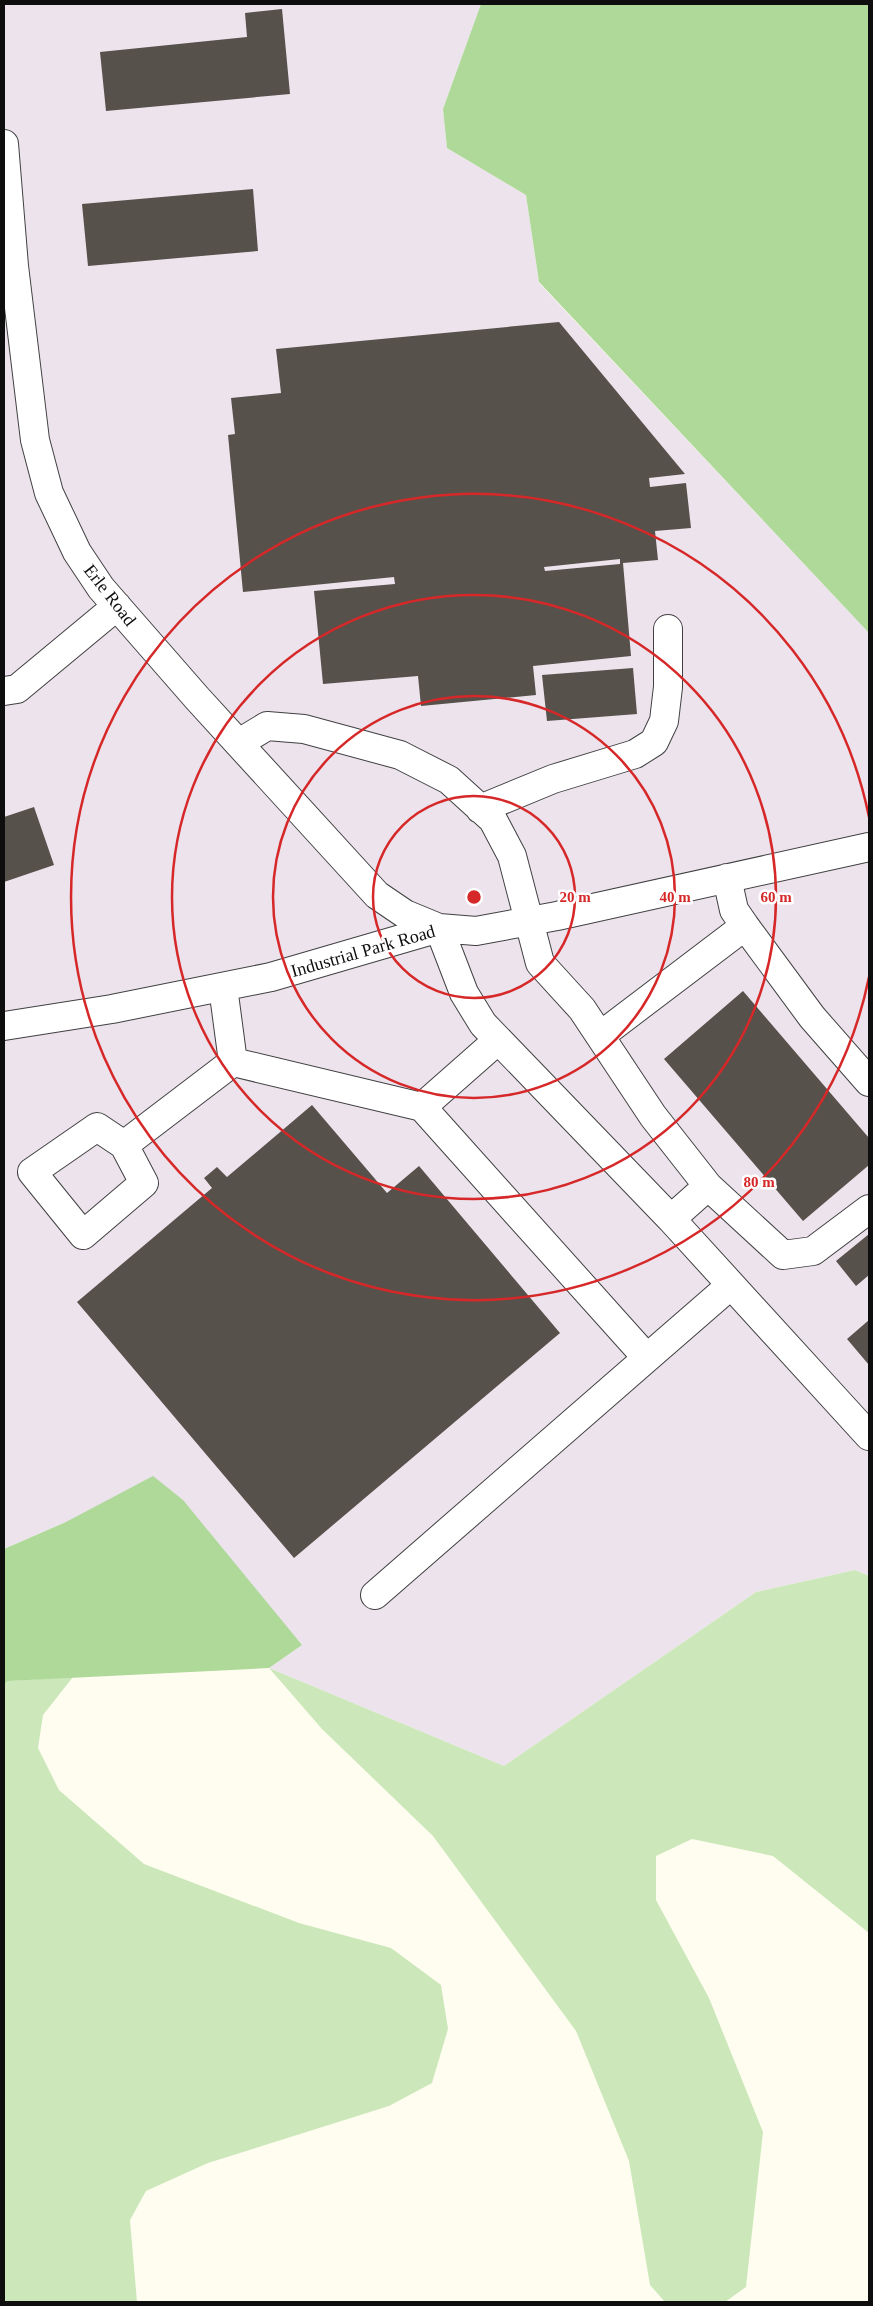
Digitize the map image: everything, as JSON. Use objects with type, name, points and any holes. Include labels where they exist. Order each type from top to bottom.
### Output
[{"type":"street","name":"Erle Road","points":[[4,144],[14,266],[35,440],[49,493],[77,552],[101,588],[238,743],[377,894],[405,914],[439,928]]},
{"type":"street","points":[[4,691],[17,689],[117,606]]},
{"type":"street","points":[[480,809],[553,779],[634,754],[654,742],[664,721],[668,687],[668,629]]},
{"type":"street","points":[[238,743],[267,726],[304,729],[400,755],[449,780],[492,820],[512,856],[540,963],[582,1009],[653,1116],[708,1186],[783,1255],[813,1251],[869,1209]]},
{"type":"street","name":"Industrial Park Road","points":[[4,1026],[112,1009],[271,977],[439,928],[476,930],[529,921],[869,847]]},
{"type":"street","points":[[727,878],[734,910],[745,926],[812,1017],[869,1082]]},
{"type":"street","points":[[600,1036],[745,926]]},
{"type":"street","points":[[439,928],[464,993],[483,1024],[671,1219],[869,1436]]},
{"type":"street","points":[[222,987],[233,1062]]},
{"type":"street","points":[[422,1107],[498,1040]]},
{"type":"street","points":[[233,1062],[422,1107],[647,1358]]},
{"type":"street","points":[[124,1146],[233,1062]]},
{"type":"street","points":[[671,1219],[708,1186]]},
{"type":"street","points":[[375,1595],[731,1285]]},
{"type":"shaded area","points":[[4,4],[481,4],[443,109],[447,148],[526,195],[539,283],[869,633],[869,1576],[855,1570],[756,1592],[504,1766],[269,1668],[302,1645],[66,1522],[4,1549]]},
{"type":"green space","points":[[481,4],[869,4],[869,633],[539,282],[526,195],[447,148],[443,109]]},
{"type":"green space","points":[[153,1476],[183,1500],[302,1645],[269,1668],[8,1681],[4,1684],[4,1549],[66,1522]]},
{"type":"green space","points":[[855,1570],[869,1576],[869,1933],[773,1856],[692,1839],[656,1856],[656,1900],[709,1998],[763,2132],[746,2287],[725,2302],[665,2302],[650,2285],[629,2161],[576,2031],[433,1836],[322,1729],[269,1668],[504,1766],[756,1592]]},
{"type":"green space","points":[[73,1677],[43,1715],[38,1748],[59,1790],[144,1864],[299,1923],[391,1948],[441,1985],[448,2029],[432,2083],[389,2106],[208,2163],[146,2191],[130,2220],[137,2302],[4,2302],[4,1684],[8,1681]]},
{"type":"building","points":[[282,9],[290,94],[106,111],[100,52],[247,37],[245,13]]},
{"type":"building","points":[[253,189],[258,251],[88,266],[82,204]]},
{"type":"building","points":[[559,322],[685,474],[649,478],[650,487],[686,483],[691,528],[655,531],[658,560],[623,563],[631,656],[533,666],[536,695],[421,706],[418,676],[323,684],[314,591],[395,584],[394,577],[243,592],[228,435],[235,434],[231,398],[281,393],[276,349]],"holes":[[[620,559],[620,564],[545,571],[544,567]]]},
{"type":"building","points":[[633,668],[637,714],[547,721],[542,675]]},
{"type":"building","points":[[34,807],[54,865],[4,882],[4,817]]},
{"type":"building","points":[[743,991],[869,1138],[869,1165],[803,1221],[664,1059]]},
{"type":"building","points":[[312,1105],[387,1193],[419,1166],[560,1333],[294,1558],[77,1302],[212,1188],[204,1178],[217,1167],[227,1177]]},
{"type":"building","points":[[869,1234],[869,1275],[856,1286],[836,1261]]},
{"type":"building","points":[[869,1320],[869,1365],[847,1339]]}]
